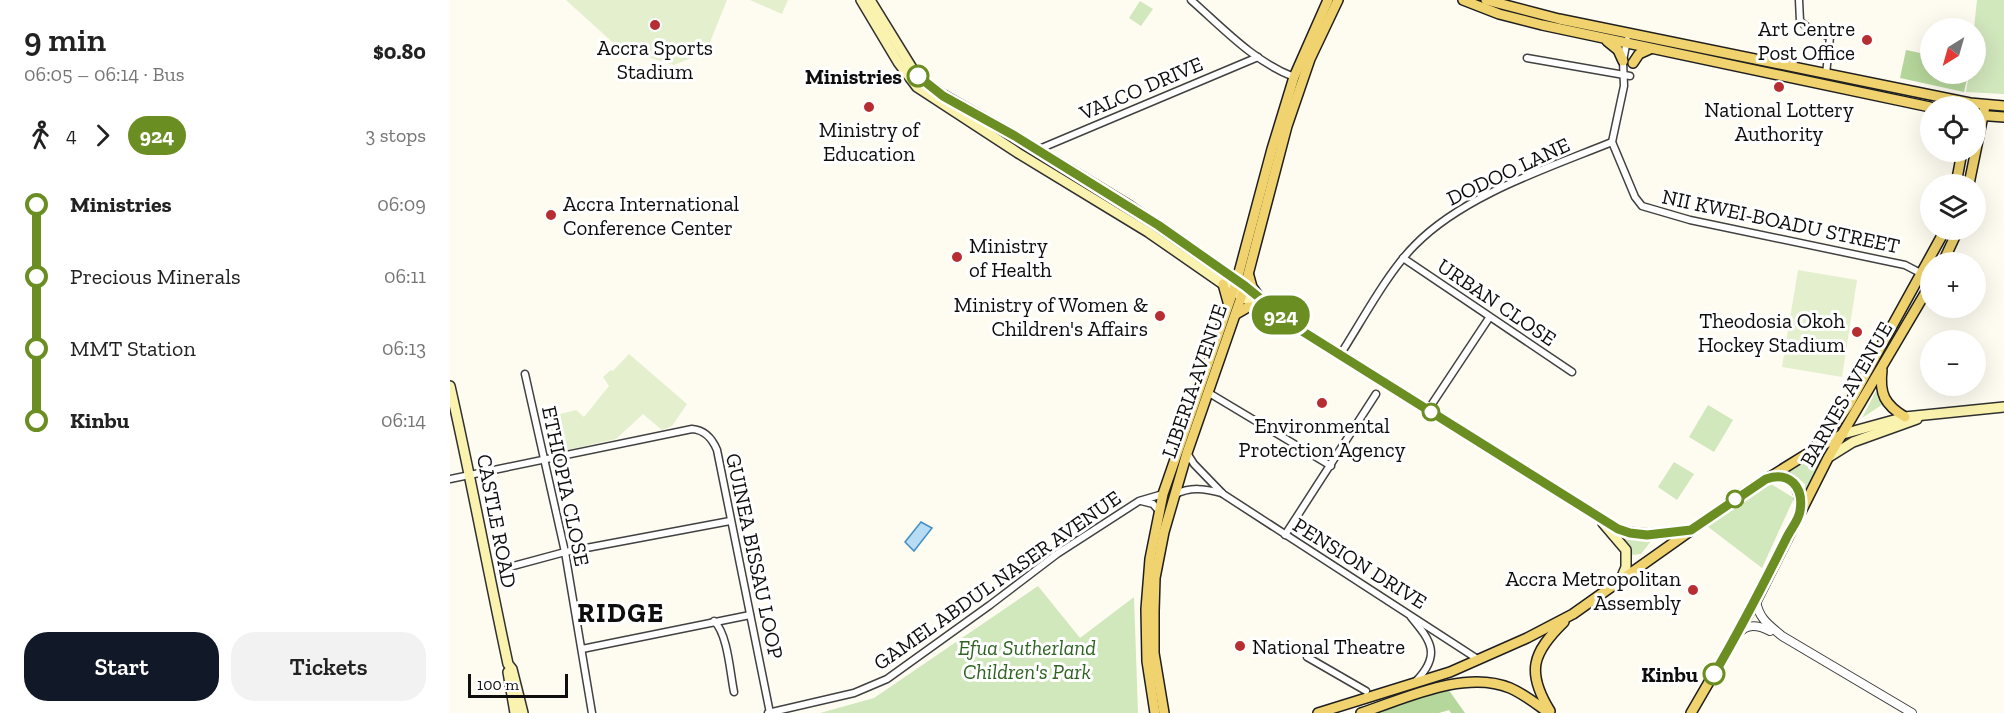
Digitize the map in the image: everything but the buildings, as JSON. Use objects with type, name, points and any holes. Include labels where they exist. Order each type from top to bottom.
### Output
[{"type":"main road","points":[[861,0],[898,62],[917,87],[1018,153],[1148,232],[1237,294],[1260,303]]},
{"type":"main road","points":[[870,0],[922,80],[943,96],[1037,150],[1158,225],[1241,283],[1260,303],[1294,326],[1618,529],[1647,535],[1691,530]]},
{"type":"main road","name":"LIBERIA AVENUE","points":[[1164,713],[1154,652],[1155,578],[1160,546],[1187,453],[1236,315],[1237,294],[1272,149],[1294,76],[1328,0]]},
{"type":"main road","name":"LIBERIA AVENUE","points":[[1241,283],[1248,274],[1287,126],[1310,59],[1338,0]]},
{"type":"main road","points":[[1463,0],[1515,18],[1631,45],[1920,105]]},
{"type":"main road","points":[[1486,0],[1516,9],[1928,96]]},
{"type":"main road","points":[[1603,38],[1628,62],[1650,49]]},
{"type":"main road","points":[[1986,106],[2004,106]]},
{"type":"main road","points":[[1986,116],[2004,117]]},
{"type":"main road","points":[[1018,153],[1026,149],[1046,160],[1055,161]]},
{"type":"main road","name":"BARNES AVENUE","points":[[1810,452],[1848,406],[1920,272]]},
{"type":"main road","points":[[1248,274],[1260,303]]},
{"type":"main road","points":[[1223,284],[1227,292],[1228,305]]},
{"type":"main road","name":"LIBERIA AVENUE","points":[[1155,713],[1147,661],[1146,609],[1148,572],[1159,511],[1228,305],[1237,294]]},
{"type":"main road","name":"BARNES AVENUE","points":[[1691,713],[1756,601],[1828,458],[1920,302]]},
{"type":"main road","points":[[1236,315],[1260,303]]},
{"type":"main road","points":[[1883,363],[1880,382],[1883,395],[1891,407],[1905,417]]},
{"type":"main road","name":"CASTLE ROAD","points":[[450,386],[508,664],[507,671],[515,713]]},
{"type":"main road","points":[[1318,713],[1450,672],[1572,614],[1766,479],[1843,434],[1905,417],[2004,407]]},
{"type":"main road","points":[[1828,458],[1853,442],[1910,423],[1922,416]]},
{"type":"main road","points":[[1766,479],[1784,476],[1792,481],[1800,493],[1800,513]]},
{"type":"main road","points":[[1597,517],[1626,550],[1626,567],[1621,579]]},
{"type":"main road","points":[[1550,713],[1536,682],[1537,657],[1545,642],[1572,614]]},
{"type":"main road","name":"CASTLE ROAD","points":[[508,664],[512,669],[523,713]]},
{"type":"main road","points":[[1361,713],[1432,689],[1478,682],[1507,687],[1550,713]]},
{"type":"street","points":[[1191,0],[1258,57],[1277,70],[1294,76]]},
{"type":"street","points":[[1799,0],[1800,21],[1808,28],[1830,37],[1826,74]]},
{"type":"street","points":[[1612,142],[1633,34]]},
{"type":"street","name":"VALCO DRIVE","points":[[1037,150],[1258,57]]},
{"type":"street","points":[[1527,58],[1626,75]]},
{"type":"street","name":"DODOO LANE","points":[[1340,355],[1403,258],[1435,226],[1482,197],[1612,142]]},
{"type":"street","name":"NII KWEI-BOADU STREET","points":[[1612,142],[1635,197],[1642,206],[1649,209],[1690,220],[1905,265],[1920,272]]},
{"type":"street","name":"URBAN CLOSE","points":[[1403,258],[1572,372]]},
{"type":"street","points":[[1428,410],[1489,318]]},
{"type":"street","name":"ETHIOPIA CLOSE","points":[[525,374],[565,552],[592,713]]},
{"type":"street","points":[[1209,393],[1331,466]]},
{"type":"street","points":[[1285,535],[1376,394]]},
{"type":"street","name":"GUINEA BISSAU LOOP","points":[[450,479],[692,429],[698,429],[709,436],[714,442],[769,713]]},
{"type":"street","name":"PENSION DRIVE","points":[[1187,453],[1194,464],[1223,494],[1479,660]]},
{"type":"street","name":"PENSION DRIVE","points":[[1173,496],[1184,490],[1200,488],[1223,494]]},
{"type":"street","name":"GAMEL ABDUL NASER AVENUE","points":[[769,713],[854,693],[886,679],[1057,554],[1140,501],[1163,495]]},
{"type":"street","name":"GAMEL ABDUL NASER AVENUE","points":[[1140,501],[1154,504],[1159,511]]},
{"type":"street","points":[[502,569],[565,552],[730,521]]},
{"type":"street","points":[[1756,601],[1758,611],[1764,621],[1782,636]]},
{"type":"street","points":[[1408,614],[1423,630],[1431,649],[1428,664],[1414,683]]},
{"type":"street","points":[[582,649],[750,615]]},
{"type":"street","points":[[714,621],[721,630],[734,692]]},
{"type":"street","points":[[1736,637],[1742,629],[1760,626],[1782,636],[1912,713]]},
{"type":"street","points":[[1307,657],[1366,691]]},
{"type":"green space","name":"Accra Sports Stadium","points":[[566,0],[727,0],[706,52],[674,65],[620,49]]},
{"type":"green space","name":"Accra Sports Stadium","points":[[750,0],[788,0],[782,14]]},
{"type":"green space","points":[[1977,0],[2004,0],[2004,94],[1966,92],[1967,84],[1986,84],[1986,18],[1975,18]]},
{"type":"green space","points":[[1140,1],[1153,9],[1141,26],[1129,18]]},
{"type":"green space","points":[[1906,50],[1920,53],[1920,82],[1900,78]]},
{"type":"green space","points":[[1927,84],[1966,84],[1964,92]]},
{"type":"green space","name":"Theodosia Okoh Hockey Stadium","points":[[1798,270],[1857,280],[1842,377],[1782,367]]},
{"type":"green space","points":[[629,354],[687,404],[672,426],[662,430],[643,414],[616,439],[563,451],[554,448],[548,417],[576,410],[584,417],[609,386],[603,377],[611,370],[613,371]]},
{"type":"green space","points":[[1877,389],[1883,404],[1862,418]]},
{"type":"green space","points":[[1708,405],[1733,420],[1714,452],[1689,437]]},
{"type":"green space","points":[[1831,450],[1805,496],[1805,484],[1788,471]]},
{"type":"green space","points":[[1674,462],[1694,474],[1677,500],[1658,487]]},
{"type":"green space","points":[[1771,484],[1794,498],[1762,568],[1707,526]]},
{"type":"green space","points":[[1624,536],[1635,538],[1655,536],[1641,554],[1631,555]]},
{"type":"green space","name":"Efua Sutherland Children's Park","points":[[1038,586],[1080,638],[1134,597],[1138,713],[820,713],[874,698]]},
{"type":"green space","points":[[1448,689],[1465,713],[1451,713],[1449,710],[1439,713],[1375,713]]},
{"type":"water","points":[[921,522],[932,528],[914,551],[905,542]]},
{"type":"bus line","name":"924","points":[[918,76],[943,96],[1015,136],[1158,225],[1245,286],[1294,326],[1618,529],[1647,535],[1691,530],[1766,479],[1784,476],[1792,481],[1800,493],[1800,513],[1756,601],[1714,674]]},
{"type":"place","name":"Accra Sports Stadium","points":[[655,25]]},
{"type":"place","name":"Art Centre Post Office","points":[[1867,40]]},
{"type":"place","name":"Ministries","points":[[918,76]]},
{"type":"place","name":"National Lottery Authority","points":[[1779,87]]},
{"type":"place","name":"Ministry of Education","points":[[869,107]]},
{"type":"place","name":"Accra International Conference Center","points":[[551,215]]},
{"type":"place","name":"Ministry of Health","points":[[957,257]]},
{"type":"place","name":"Ministry of Women & Children's Affairs","points":[[1160,316]]},
{"type":"place","name":"Theodosia Okoh Hockey Stadium","points":[[1857,332]]},
{"type":"place","name":"Environmental Protection Agency","points":[[1322,403]]},
{"type":"place","name":"Accra Metropolitan Assembly","points":[[1693,590]]},
{"type":"place","name":"National Theatre","points":[[1240,646]]},
{"type":"place","name":"Kinbu","points":[[1714,674]]},
{"type":"district","name":"RIDGE","points":[[621,613]]}]
